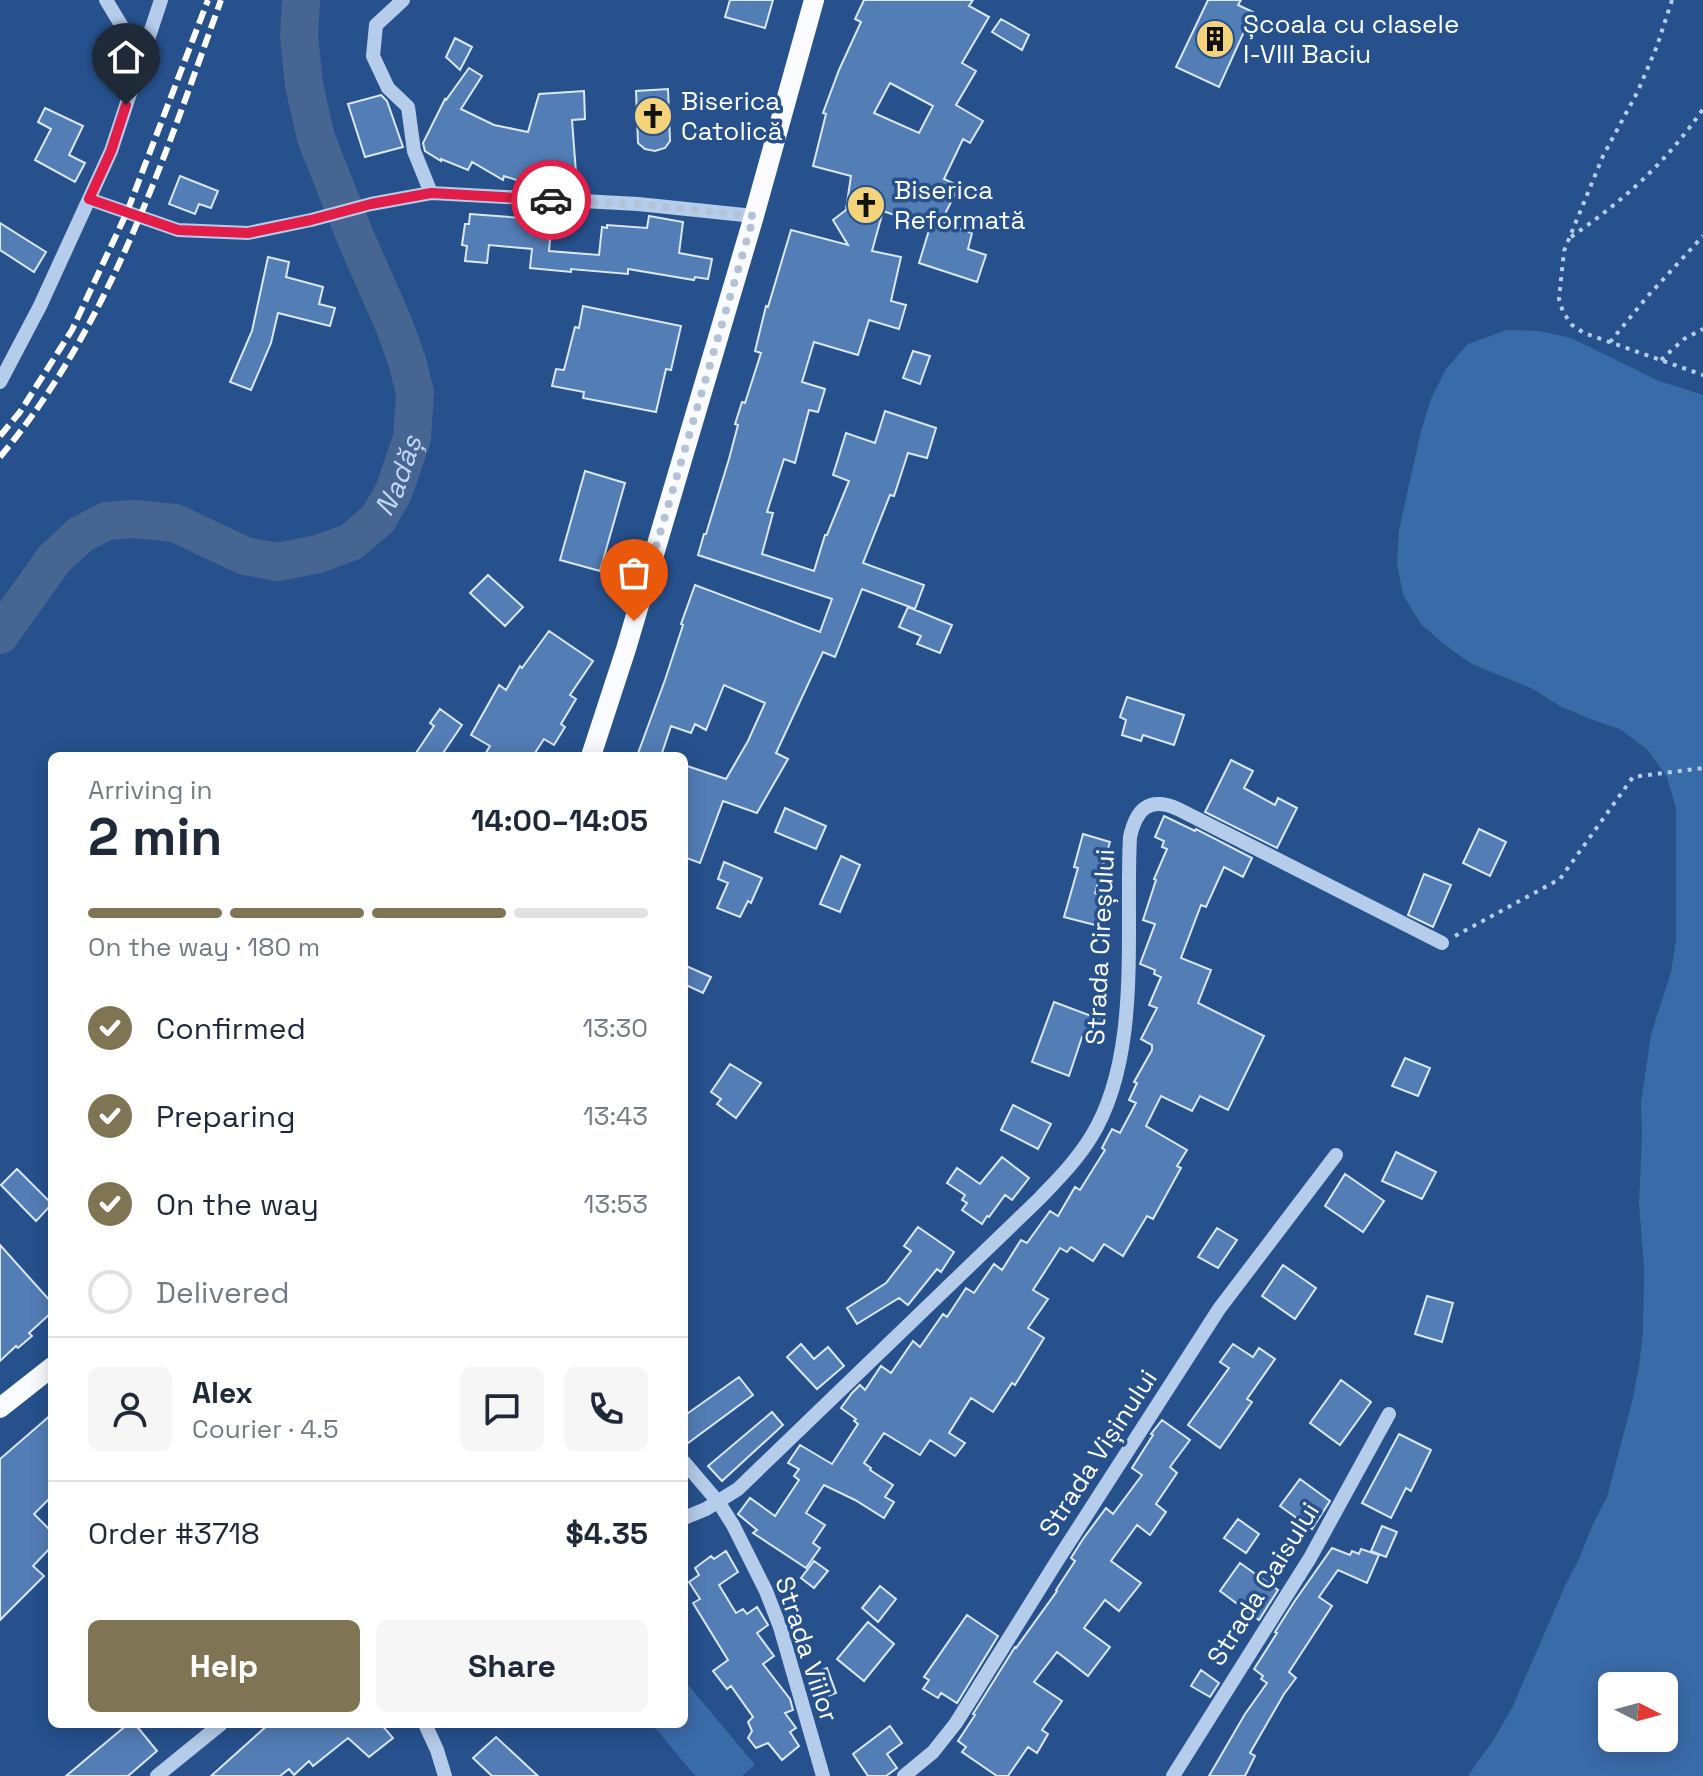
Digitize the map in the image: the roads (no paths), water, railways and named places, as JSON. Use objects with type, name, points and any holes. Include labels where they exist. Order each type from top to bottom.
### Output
[{"type":"main road","points":[[592,752],[626,649],[754,216],[814,0]]},
{"type":"main road","points":[[0,1408],[48,1370]]},
{"type":"street","points":[[106,0],[141,58]]},
{"type":"street","points":[[0,382],[40,306],[111,151],[161,0]]},
{"type":"street","points":[[403,0],[376,25],[373,56],[388,88],[408,107],[414,151],[431,193]]},
{"type":"street","points":[[89,199],[178,230],[248,233],[431,193],[638,204],[754,216]]},
{"type":"street","name":"Strada Cireșului","points":[[719,1503],[738,1489],[1040,1198],[1075,1160],[1091,1136],[1107,1102],[1119,1058],[1129,952],[1130,837],[1141,811],[1156,804],[1170,805],[1442,943]]},
{"type":"street","name":"Strada Vișinului","points":[[904,1776],[933,1752],[956,1723],[1219,1309],[1336,1155]]},
{"type":"street","name":"Strada Caisului","points":[[1173,1776],[1310,1558],[1389,1414]]},
{"type":"street","name":"Strada Viilor","points":[[688,1467],[733,1525],[766,1591],[780,1627],[823,1776]]},
{"type":"street","points":[[688,1516],[719,1503]]},
{"type":"street","points":[[157,1776],[216,1728]]},
{"type":"street","points":[[427,1728],[445,1776]]},
{"type":"waterway","name":"Nadăș","points":[[0,635],[54,559],[80,535],[106,521],[135,519],[175,523],[245,556],[278,562],[318,554],[351,542],[378,519],[394,491],[412,438],[415,393],[394,325],[316,138],[304,85],[299,36],[301,0]]},
{"type":"railway","points":[[0,436],[20,412],[72,330],[127,212],[208,0]]},
{"type":"railway","points":[[0,457],[39,406],[73,353],[103,296],[155,179],[221,0]]},
{"type":"place","name":"Școala cu clasele I-VIII Baciu","points":[[1215,39]]},
{"type":"place","name":"Biserica Catolică","points":[[653,116]]},
{"type":"place","name":"Biserica Reformată","points":[[866,205]]}]
